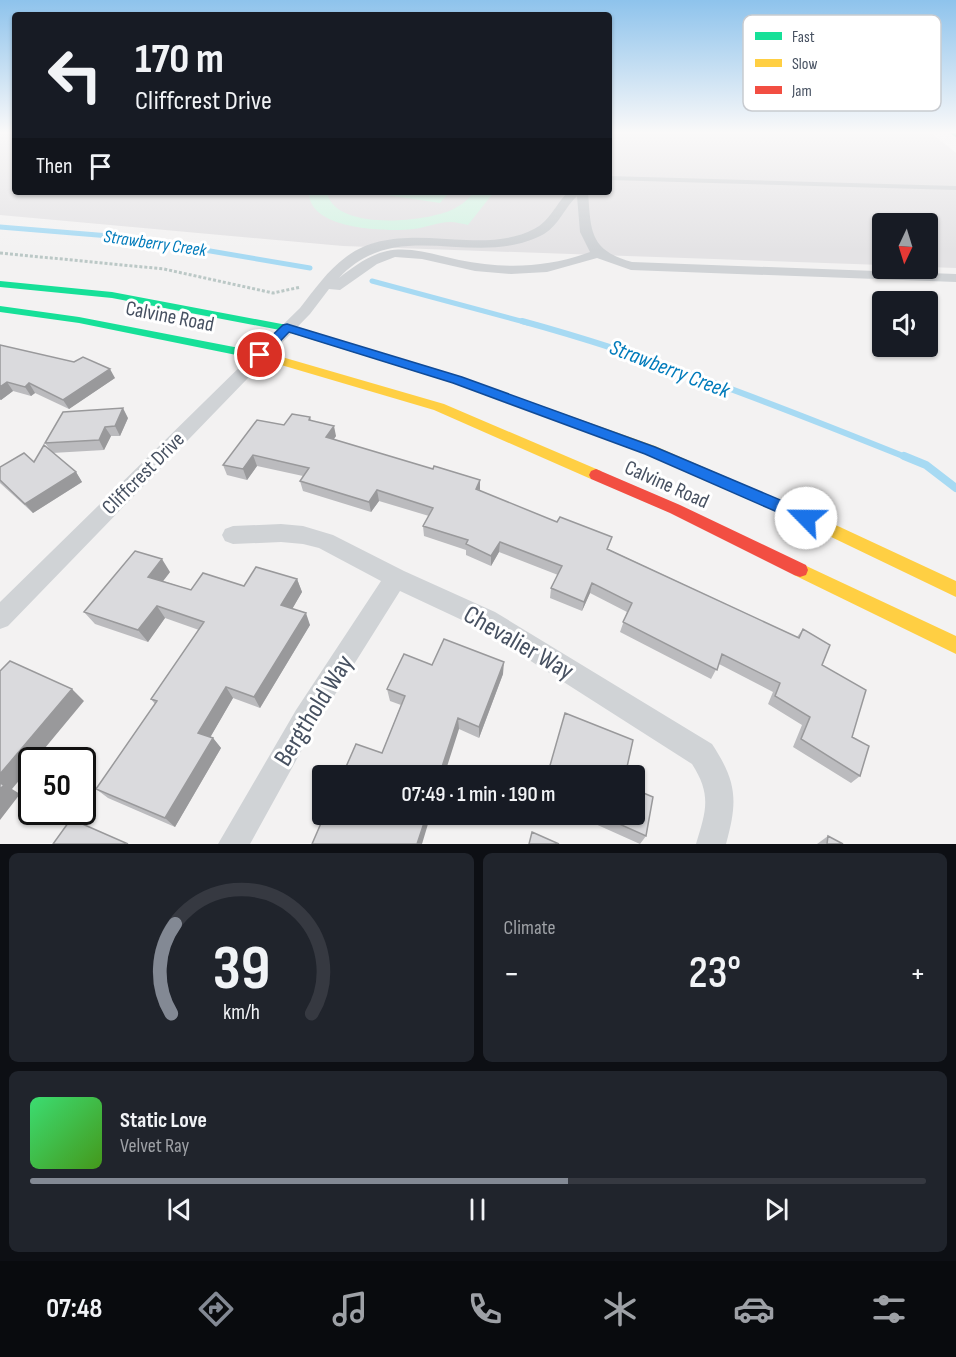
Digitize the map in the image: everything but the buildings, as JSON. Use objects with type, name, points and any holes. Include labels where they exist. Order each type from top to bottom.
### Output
[{"type":"main road","name":"Calvine Road","points":[[0,284],[112,295],[287,328],[457,380],[650,450],[806,518],[956,589]]},
{"type":"main road","name":"Calvine Road","points":[[0,309],[25,310],[260,355],[439,407],[675,509],[956,645]]},
{"type":"street","points":[[307,308],[349,261],[361,253],[379,246],[401,243],[489,245],[513,241],[544,228],[552,221],[562,203],[571,195]]},
{"type":"street","points":[[582,195],[588,242],[598,253],[621,264],[642,267],[872,272]]},
{"type":"street","points":[[307,308],[374,259],[388,255],[408,253],[478,267],[517,270],[568,264],[598,253]]},
{"type":"street","points":[[938,276],[956,278]]},
{"type":"street","name":"Cliffcrest Drive","points":[[0,618],[307,308]]},
{"type":"street","name":"Chevalier Way","points":[[233,536],[281,533],[303,535],[325,541],[396,578],[487,620],[702,754],[716,774],[723,805],[711,844]]},
{"type":"street","name":"Bergthold Way","points":[[233,844],[305,719],[396,578]]},
{"type":"lane","points":[[612,178],[956,188]]},
{"type":"path","points":[[0,253],[164,269],[273,293],[301,287]]},
{"type":"shaded area","points":[[0,171],[12,171],[12,195],[612,195],[612,171],[956,171],[956,268],[938,267],[938,213],[872,213],[872,265],[343,246],[0,215]]},
{"type":"green space","points":[[310,195],[328,195],[333,204],[345,213],[362,218],[400,220],[449,211],[472,195],[492,195],[468,225],[445,222],[401,230],[351,226],[321,214],[312,205]]},
{"type":"green space","points":[[386,195],[447,195],[440,203]]},
{"type":"waterway","name":"Strawberry Creek","points":[[0,227],[134,238],[310,268]]},
{"type":"waterway","name":"Strawberry Creek","points":[[372,281],[528,323]]},
{"type":"waterway","name":"Strawberry Creek","points":[[522,321],[669,367],[908,458]]},
{"type":"waterway","name":"Strawberry Creek","points":[[904,456],[926,465],[956,488]]},
{"type":"traffic: fast","points":[[0,284],[112,295],[287,328],[457,380],[545,412]]},
{"type":"traffic: fast","points":[[0,309],[79,320],[275,359]]},
{"type":"traffic: slow","points":[[275,359],[439,407],[596,475]]},
{"type":"traffic: slow","points":[[545,412],[650,450],[806,518],[956,589]]},
{"type":"traffic: slow","points":[[800,570],[956,645]]},
{"type":"traffic: jam","points":[[596,475],[675,509],[800,570]]},
{"type":"route","points":[[260,355],[287,328],[324,339],[457,380],[650,450],[806,518]]}]
